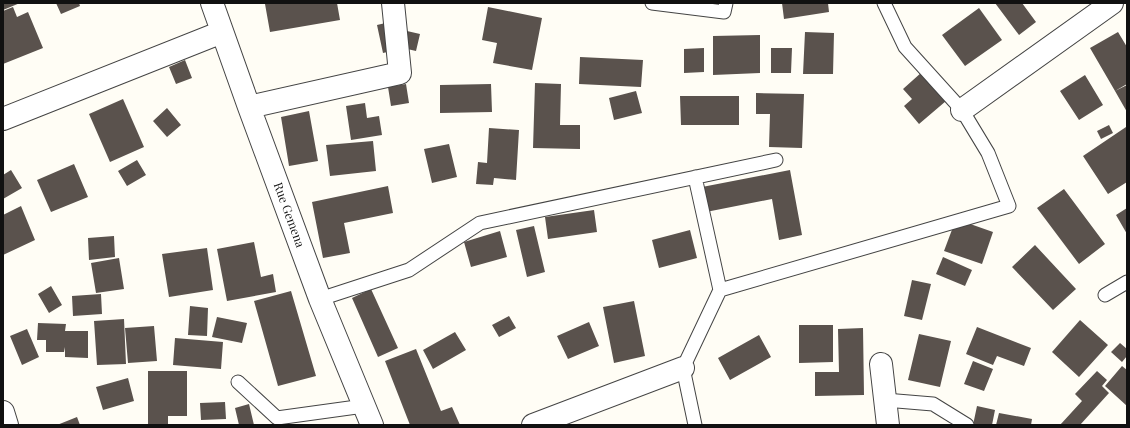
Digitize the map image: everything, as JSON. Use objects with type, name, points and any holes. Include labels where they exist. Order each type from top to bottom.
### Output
[{"type":"street","name":"Rue Gemena","points":[[212,3],[320,299],[368,415]]},
{"type":"street","points":[[249,107],[400,73],[393,3]]},
{"type":"street","points":[[962,110],[1112,3]]},
{"type":"street","points":[[3,119],[222,32]]},
{"type":"street","points":[[881,364],[888,425]]},
{"type":"street","points":[[533,425],[682,368]]},
{"type":"street","points":[[3,412],[7,425]]},
{"type":"lane","points":[[652,3],[724,12],[726,3]]},
{"type":"lane","points":[[720,290],[1010,206],[988,153],[962,110],[905,47],[884,3]]},
{"type":"lane","points":[[320,299],[409,270],[480,223],[776,160]]},
{"type":"lane","points":[[695,177],[720,290],[682,368],[695,425]]},
{"type":"lane","points":[[1105,295],[1127,282]]},
{"type":"lane","points":[[238,382],[277,418],[368,415]]},
{"type":"lane","points":[[885,400],[933,404],[967,425]]},
{"type":"building","points":[[3,3],[20,3],[3,10]]},
{"type":"building","points":[[56,3],[79,3],[80,6],[61,14]]},
{"type":"building","points":[[337,3],[340,20],[270,32],[265,4]]},
{"type":"building","points":[[782,3],[828,3],[829,12],[784,19]]},
{"type":"building","points":[[995,3],[1022,3],[1036,22],[1019,35]]},
{"type":"building","points":[[13,7],[17,17],[28,12],[43,48],[3,64],[3,11]]},
{"type":"building","points":[[488,7],[542,18],[532,70],[493,63],[497,43],[482,40]]},
{"type":"building","points":[[979,8],[1002,40],[965,66],[942,35]]},
{"type":"building","points":[[394,21],[400,49],[383,53],[377,25]]},
{"type":"building","points":[[407,31],[420,34],[416,51],[403,48]]},
{"type":"building","points":[[805,32],[834,33],[833,74],[803,74]]},
{"type":"building","points":[[1118,32],[1127,47],[1127,84],[1115,91],[1090,48]]},
{"type":"building","points":[[760,35],[760,73],[713,75],[713,36]]},
{"type":"building","points":[[704,48],[704,72],[684,73],[684,49]]},
{"type":"building","points":[[771,48],[792,48],[791,73],[771,73]]},
{"type":"building","points":[[580,57],[643,60],[641,87],[579,84]]},
{"type":"building","points":[[185,60],[192,78],[176,84],[169,67]]},
{"type":"building","points":[[922,72],[946,101],[919,124],[904,106],[912,99],[903,89]]},
{"type":"building","points":[[1085,75],[1103,105],[1079,120],[1060,91]]},
{"type":"building","points":[[535,83],[561,84],[560,125],[580,125],[580,149],[533,148]]},
{"type":"building","points":[[406,84],[409,103],[391,106],[388,87]]},
{"type":"building","points":[[491,84],[492,112],[440,113],[440,85]]},
{"type":"building","points":[[1127,85],[1127,112],[1115,91]]},
{"type":"building","points":[[636,91],[642,113],[614,120],[609,98]]},
{"type":"building","points":[[756,93],[804,94],[802,148],[769,147],[770,114],[756,114]]},
{"type":"building","points":[[680,96],[739,96],[739,125],[681,125]]},
{"type":"building","points":[[123,99],[144,147],[110,162],[89,114]]},
{"type":"building","points":[[365,103],[367,118],[379,116],[382,135],[351,140],[346,106]]},
{"type":"building","points":[[167,108],[181,125],[167,137],[153,121]]},
{"type":"building","points":[[309,111],[318,161],[289,166],[281,117]]},
{"type":"building","points":[[1109,125],[1113,133],[1101,139],[1097,131]]},
{"type":"building","points":[[1126,127],[1127,182],[1108,194],[1083,156]]},
{"type":"building","points":[[489,128],[519,130],[516,180],[494,178],[493,185],[476,184],[478,162],[487,163]]},
{"type":"building","points":[[373,141],[376,171],[330,176],[326,145]]},
{"type":"building","points":[[449,144],[457,177],[432,183],[424,149]]},
{"type":"building","points":[[137,160],[146,175],[127,186],[118,171]]},
{"type":"building","points":[[74,164],[88,197],[51,212],[37,180]]},
{"type":"building","points":[[11,170],[22,188],[3,199],[3,175]]},
{"type":"building","points":[[790,170],[802,235],[779,240],[772,199],[706,212],[702,187]]},
{"type":"building","points":[[388,186],[393,213],[344,223],[350,253],[323,258],[312,202]]},
{"type":"building","points":[[1064,189],[1105,244],[1079,264],[1037,208]]},
{"type":"building","points":[[21,206],[35,240],[3,255],[3,215]]},
{"type":"building","points":[[1127,208],[1127,234],[1116,215]]},
{"type":"building","points":[[594,210],[597,232],[548,239],[545,217]]},
{"type":"building","points":[[956,219],[993,232],[982,264],[944,251]]},
{"type":"building","points":[[534,226],[545,272],[527,277],[516,230]]},
{"type":"building","points":[[690,230],[697,258],[659,268],[652,240]]},
{"type":"building","points":[[500,231],[507,257],[471,267],[464,242]]},
{"type":"building","points":[[114,236],[115,257],[89,260],[88,238]]},
{"type":"building","points":[[254,242],[261,277],[273,274],[276,292],[227,301],[217,249]]},
{"type":"building","points":[[1035,245],[1076,289],[1053,310],[1012,267]]},
{"type":"building","points":[[207,248],[213,290],[169,297],[162,254]]},
{"type":"building","points":[[943,257],[972,270],[965,286],[936,274]]},
{"type":"building","points":[[119,258],[124,289],[96,293],[91,263]]},
{"type":"building","points":[[912,280],[931,284],[922,320],[904,316]]},
{"type":"building","points":[[51,286],[62,305],[49,313],[38,294]]},
{"type":"building","points":[[371,289],[398,348],[378,357],[352,298]]},
{"type":"building","points":[[291,291],[316,376],[278,386],[254,301]]},
{"type":"building","points":[[101,294],[102,314],[73,316],[72,296]]},
{"type":"building","points":[[634,301],[645,356],[614,363],[603,307]]},
{"type":"building","points":[[190,306],[208,308],[207,336],[188,335]]},
{"type":"building","points":[[509,316],[516,328],[499,337],[492,325]]},
{"type":"building","points":[[217,317],[247,323],[242,343],[212,337]]},
{"type":"building","points":[[124,319],[126,364],[97,365],[94,321]]},
{"type":"building","points":[[1080,320],[1108,345],[1079,377],[1052,352]]},
{"type":"building","points":[[589,322],[599,346],[568,359],[557,336]]},
{"type":"building","points":[[38,323],[66,324],[65,331],[88,331],[88,358],[65,357],[65,347],[64,352],[46,352],[46,340],[37,340]]},
{"type":"building","points":[[799,325],[833,325],[833,362],[799,363]]},
{"type":"building","points":[[154,326],[157,361],[128,363],[125,328]]},
{"type":"building","points":[[977,327],[1031,348],[1024,366],[997,356],[993,365],[966,354]]},
{"type":"building","points":[[863,328],[864,395],[815,396],[815,372],[839,372],[838,329]]},
{"type":"building","points":[[27,329],[39,357],[22,365],[10,336]]},
{"type":"building","points":[[455,332],[466,350],[433,369],[423,350]]},
{"type":"building","points":[[919,334],[951,341],[940,387],[908,380]]},
{"type":"building","points":[[759,335],[771,357],[730,380],[718,358]]},
{"type":"building","points":[[175,338],[223,342],[221,369],[173,365]]},
{"type":"building","points":[[1120,343],[1127,349],[1127,356],[1122,362],[1111,352]]},
{"type":"building","points":[[416,349],[441,411],[452,407],[460,425],[410,425],[385,361]]},
{"type":"building","points":[[973,361],[993,369],[984,391],[964,384]]},
{"type":"building","points":[[1122,366],[1127,370],[1127,406],[1105,386]]},
{"type":"building","points":[[148,371],[187,371],[187,416],[168,416],[168,425],[148,425]]},
{"type":"building","points":[[1097,371],[1107,380],[1102,386],[1109,393],[1080,425],[1060,425],[1082,401],[1075,394]]},
{"type":"building","points":[[128,378],[134,401],[103,410],[96,387]]},
{"type":"building","points":[[225,402],[226,419],[201,420],[200,403]]},
{"type":"building","points":[[249,404],[254,425],[239,425],[235,408]]},
{"type":"building","points":[[977,406],[995,410],[992,425],[973,425]]},
{"type":"building","points":[[999,413],[1032,419],[1031,425],[996,425]]},
{"type":"building","points":[[77,417],[80,425],[57,425]]}]
